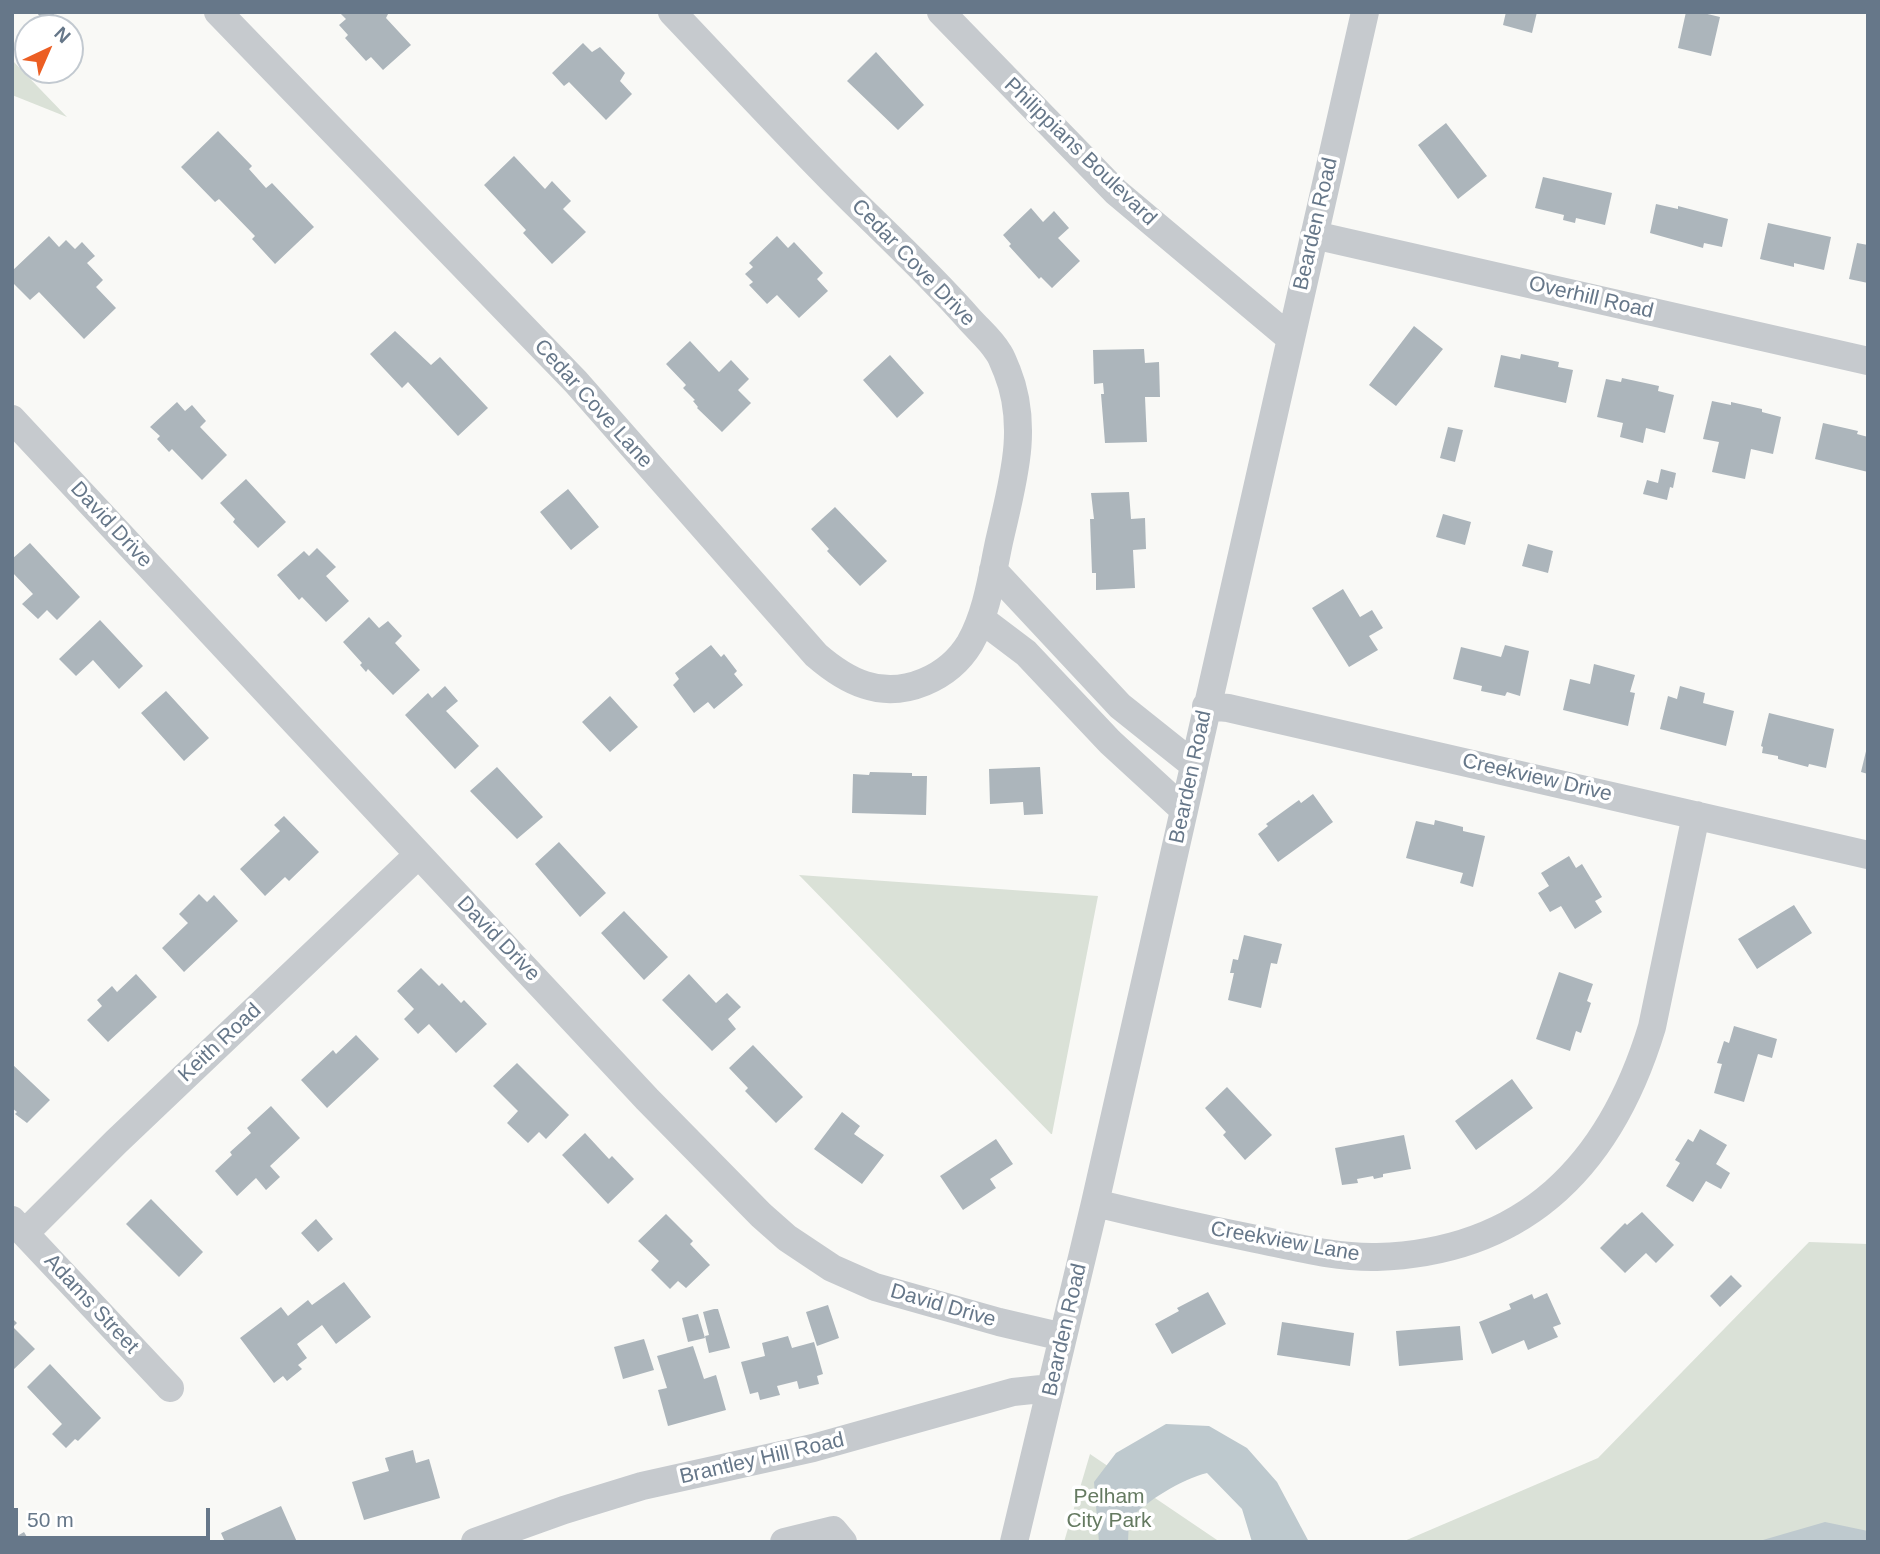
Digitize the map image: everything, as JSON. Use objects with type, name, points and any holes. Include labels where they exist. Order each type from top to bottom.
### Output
[{"type":"street","name":"Cedar Cove Lane","points":[[218,12],[576,382],[794,631],[835,671],[867,686],[884,689],[919,684],[935,678],[957,660],[970,642],[981,619]]},
{"type":"street","name":"Cedar Cove Drive","points":[[672,12],[853,201],[948,294],[999,352],[1014,389],[1018,415],[1018,444],[1014,482],[981,619]]},
{"type":"street","name":"Philippians Boulevard","points":[[941,12],[1116,192],[1290,338]]},
{"type":"street","name":"Bearden Road","points":[[1014,1542],[1095,1203],[1365,12]]},
{"type":"street","name":"Overhill Road","points":[[1314,235],[1868,361]]},
{"type":"street","name":"David Drive","points":[[12,419],[647,1099],[761,1215],[788,1238],[832,1268],[875,1287],[1063,1337]]},
{"type":"street","points":[[993,570],[1120,706],[1194,765]]},
{"type":"street","points":[[981,619],[1026,653],[1110,742],[1184,810]]},
{"type":"street","name":"Creekview Drive","points":[[1206,706],[1228,708],[1404,747],[1868,855]]},
{"type":"street","name":"Creekview Lane","points":[[1095,1203],[1312,1251],[1374,1257],[1431,1252],[1471,1241],[1521,1217],[1571,1178],[1591,1155],[1612,1123],[1642,1059],[1652,1027],[1696,815]]},
{"type":"street","name":"Keith Road","points":[[19,1227],[116,1142],[418,855]]},
{"type":"street","name":"Adams Street","points":[[19,1227],[170,1388]]},
{"type":"street","name":"Brantley Hill Road","points":[[475,1542],[642,1486],[813,1448],[1013,1392],[1051,1388]]},
{"type":"street","points":[[784,1542],[833,1530],[843,1542]]},
{"type":"green space","points":[[12,60],[14,84],[35,84],[67,117],[12,95]]},
{"type":"green space","points":[[799,875],[1098,896],[1052,1134],[1051,1134]]},
{"type":"green space","points":[[1809,1242],[1868,1244],[1868,1542],[1402,1542],[1598,1458]]},
{"type":"green space","name":"Pelham City Park","points":[[1090,1454],[1220,1542],[1064,1542]]},
{"type":"shaded area","points":[[1166,1424],[1209,1426],[1247,1448],[1277,1482],[1309,1542],[1252,1542],[1242,1509],[1207,1473],[1176,1485],[1136,1513],[1129,1520],[1128,1542],[1099,1542],[1094,1482],[1116,1453]]},
{"type":"shaded area","points":[[1825,1522],[1868,1531],[1868,1542],[1756,1542]]},
{"type":"building","points":[[36,12],[57,12],[55,14]]},
{"type":"building","points":[[339,12],[389,12],[386,18],[411,45],[383,70],[371,57],[366,61],[345,38],[348,35],[339,25],[346,19]]},
{"type":"building","points":[[1506,12],[1537,12],[1532,33],[1503,25]]},
{"type":"building","points":[[1686,12],[1720,17],[1711,56],[1678,48]]},
{"type":"building","points":[[583,43],[592,52],[600,47],[625,73],[620,81],[632,94],[606,120],[569,82],[564,86],[552,73]]},
{"type":"building","points":[[876,52],[924,105],[898,130],[847,81]]},
{"type":"building","points":[[1446,123],[1487,176],[1458,199],[1418,145]]},
{"type":"building","points":[[218,131],[252,166],[249,169],[266,188],[272,183],[314,227],[275,264],[252,239],[255,236],[219,199],[215,202],[181,167]]},
{"type":"building","points":[[514,156],[545,189],[552,181],[571,201],[563,209],[586,232],[552,264],[523,233],[526,230],[484,185]]},
{"type":"building","points":[[1543,177],[1612,193],[1605,225],[1576,218],[1575,223],[1563,220],[1564,215],[1535,208]]},
{"type":"building","points":[[1656,204],[1678,209],[1678,206],[1728,219],[1722,247],[1704,243],[1703,248],[1650,233]]},
{"type":"building","points":[[1031,208],[1043,222],[1054,211],[1069,228],[1058,238],[1080,261],[1052,288],[1041,277],[1039,279],[1009,246],[1011,244],[1003,235]]},
{"type":"building","points":[[1768,223],[1831,237],[1824,270],[1794,263],[1794,267],[1760,259]]},
{"type":"building","points":[[49,236],[59,247],[66,240],[75,249],[82,242],[95,256],[87,263],[103,280],[96,287],[116,308],[84,339],[39,292],[30,300],[12,282],[12,271]]},
{"type":"building","points":[[777,236],[788,248],[794,242],[823,273],[817,279],[828,291],[799,318],[777,295],[767,304],[749,285],[753,282],[745,274],[753,267],[749,263]]},
{"type":"building","points":[[1857,243],[1868,245],[1868,283],[1849,279]]},
{"type":"building","points":[[1414,326],[1443,349],[1396,406],[1369,385]]},
{"type":"building","points":[[395,331],[431,365],[440,357],[488,408],[458,436],[408,382],[402,388],[370,354]]},
{"type":"building","points":[[690,341],[719,372],[731,360],[749,379],[738,390],[751,403],[722,432],[697,408],[693,401],[695,400],[683,388],[686,385],[666,364]]},
{"type":"building","points":[[1144,349],[1145,363],[1159,362],[1160,397],[1145,397],[1147,442],[1105,443],[1101,394],[1104,394],[1103,383],[1094,384],[1093,350]]},
{"type":"building","points":[[1521,354],[1559,362],[1558,367],[1573,370],[1566,403],[1494,387],[1501,355],[1520,359]]},
{"type":"building","points":[[890,355],[924,393],[897,418],[863,380]]},
{"type":"building","points":[[1622,378],[1659,386],[1658,391],[1674,395],[1665,433],[1646,428],[1643,443],[1620,437],[1623,423],[1597,417],[1606,379],[1621,382]]},
{"type":"building","points":[[1712,401],[1762,409],[1762,412],[1781,417],[1773,454],[1751,449],[1745,479],[1712,472],[1719,442],[1703,439]]},
{"type":"building","points":[[177,402],[185,411],[192,405],[206,421],[200,427],[227,455],[202,480],[172,449],[169,452],[157,439],[160,436],[150,427]]},
{"type":"building","points":[[1823,423],[1858,431],[1857,434],[1868,437],[1868,472],[1815,459]]},
{"type":"building","points":[[1448,427],[1463,430],[1455,462],[1440,458]]},
{"type":"building","points":[[1661,469],[1676,473],[1667,500],[1643,494],[1647,480],[1658,483]]},
{"type":"building","points":[[246,479],[286,522],[258,548],[233,522],[235,519],[220,503]]},
{"type":"building","points":[[568,489],[599,527],[571,550],[540,512]]},
{"type":"building","points":[[1129,492],[1131,519],[1145,518],[1146,549],[1133,550],[1135,588],[1096,590],[1096,573],[1092,573],[1090,519],[1094,519],[1091,493]]},
{"type":"building","points":[[835,507],[887,561],[860,586],[827,551],[829,549],[811,529]]},
{"type":"building","points":[[1443,514],[1471,522],[1465,545],[1436,537]]},
{"type":"building","points":[[30,543],[80,597],[57,620],[47,610],[38,619],[22,604],[33,594],[12,572],[12,559]]},
{"type":"building","points":[[1528,544],[1553,551],[1548,573],[1522,566]]},
{"type":"building","points":[[317,548],[336,567],[326,576],[349,601],[326,622],[302,597],[299,600],[277,575],[304,551],[309,556]]},
{"type":"building","points":[[1343,589],[1360,617],[1372,610],[1383,628],[1369,636],[1378,650],[1349,667],[1312,608]]},
{"type":"building","points":[[369,617],[379,628],[388,621],[402,636],[395,643],[420,670],[393,695],[368,669],[366,672],[360,665],[362,663],[343,642]]},
{"type":"building","points":[[100,620],[143,666],[119,689],[93,660],[76,676],[59,659]]},
{"type":"building","points":[[711,645],[721,657],[724,654],[737,671],[734,674],[743,685],[714,709],[708,702],[694,713],[673,685],[679,679],[675,673]]},
{"type":"building","points":[[1505,645],[1529,651],[1520,696],[1507,692],[1505,696],[1481,691],[1482,686],[1453,679],[1461,647],[1501,657]]},
{"type":"building","points":[[1594,664],[1635,675],[1630,692],[1635,693],[1628,726],[1563,710],[1570,679],[1590,684]]},
{"type":"building","points":[[445,686],[458,701],[446,711],[479,746],[455,769],[405,715],[428,693],[432,698]]},
{"type":"building","points":[[1680,686],[1705,693],[1703,703],[1734,711],[1726,746],[1660,729],[1668,696],[1677,699]]},
{"type":"building","points":[[166,691],[209,738],[184,761],[141,713]]},
{"type":"building","points":[[610,696],[638,727],[610,752],[582,722]]},
{"type":"building","points":[[1769,713],[1834,729],[1826,768],[1809,764],[1808,767],[1762,753],[1761,746]]},
{"type":"building","points":[[1868,747],[1868,774],[1861,772]]},
{"type":"building","points":[[497,767],[543,817],[517,839],[470,791]]},
{"type":"building","points":[[1040,767],[1043,814],[1024,815],[1023,802],[990,804],[989,769]]},
{"type":"building","points":[[870,772],[927,776],[926,815],[852,813],[853,774],[869,775]]},
{"type":"building","points":[[1313,794],[1333,822],[1278,862],[1258,834],[1268,826],[1266,824],[1299,800],[1301,803]]},
{"type":"building","points":[[284,816],[319,852],[289,881],[285,877],[265,896],[240,869],[280,831],[274,825]]},
{"type":"building","points":[[1435,820],[1485,836],[1473,887],[1460,883],[1463,873],[1406,858],[1416,821],[1434,825]]},
{"type":"building","points":[[559,842],[606,893],[580,917],[535,864]]},
{"type":"building","points":[[1569,856],[1576,868],[1582,864],[1602,897],[1595,901],[1602,912],[1575,929],[1561,906],[1550,912],[1538,893],[1549,886],[1541,873]]},
{"type":"building","points":[[199,894],[207,902],[214,895],[238,921],[184,972],[162,948],[188,923],[179,914]]},
{"type":"building","points":[[1794,905],[1812,933],[1757,969],[1738,939]]},
{"type":"building","points":[[624,911],[668,957],[644,980],[601,933]]},
{"type":"building","points":[[1244,935],[1282,944],[1277,964],[1271,963],[1261,1008],[1228,1000],[1234,973],[1230,973],[1233,959],[1238,960]]},
{"type":"building","points":[[421,968],[439,986],[442,983],[461,1003],[464,1000],[487,1024],[456,1053],[429,1024],[418,1034],[404,1019],[414,1009],[397,991]]},
{"type":"building","points":[[1559,972],[1593,984],[1587,1001],[1591,1003],[1581,1033],[1576,1031],[1570,1051],[1536,1039]]},
{"type":"building","points":[[136,974],[157,997],[108,1042],[87,1020],[102,1006],[97,1000],[112,986],[117,992]]},
{"type":"building","points":[[689,974],[716,1003],[727,993],[741,1007],[728,1019],[736,1029],[712,1051],[662,1000]]},
{"type":"building","points":[[1734,1026],[1777,1039],[1772,1058],[1758,1054],[1744,1102],[1714,1093],[1722,1064],[1717,1063],[1724,1041],[1729,1043]]},
{"type":"building","points":[[356,1035],[379,1059],[327,1108],[301,1080],[333,1050],[336,1054]]},
{"type":"building","points":[[753,1045],[803,1097],[776,1123],[745,1091],[748,1088],[729,1068]]},
{"type":"building","points":[[517,1063],[569,1115],[546,1139],[539,1132],[528,1143],[507,1123],[518,1111],[493,1086]]},
{"type":"building","points":[[12,1064],[50,1100],[27,1123],[15,1114],[17,1112],[12,1108]]},
{"type":"building","points":[[1512,1079],[1533,1108],[1476,1150],[1455,1121]]},
{"type":"building","points":[[1227,1087],[1272,1135],[1245,1160],[1223,1135],[1226,1132],[1205,1108]]},
{"type":"building","points":[[271,1106],[300,1138],[270,1166],[280,1177],[266,1190],[256,1178],[237,1196],[215,1171],[232,1155],[230,1152],[251,1133],[247,1128]]},
{"type":"building","points":[[842,1112],[860,1126],[854,1134],[884,1155],[862,1184],[814,1149]]},
{"type":"building","points":[[1700,1129],[1727,1145],[1716,1164],[1730,1173],[1721,1189],[1706,1181],[1693,1202],[1666,1186],[1680,1163],[1675,1160],[1688,1139],[1693,1142]]},
{"type":"building","points":[[585,1133],[609,1159],[612,1156],[634,1179],[608,1204],[562,1155]]},
{"type":"building","points":[[1404,1135],[1411,1169],[1383,1174],[1383,1177],[1374,1179],[1373,1176],[1357,1179],[1358,1183],[1342,1185],[1335,1148]]},
{"type":"building","points":[[996,1139],[1013,1164],[990,1179],[996,1188],[963,1210],[940,1176]]},
{"type":"building","points":[[151,1199],[203,1252],[179,1277],[126,1224]]},
{"type":"building","points":[[1642,1212],[1674,1245],[1656,1263],[1646,1253],[1625,1273],[1600,1248],[1625,1223],[1627,1225]]},
{"type":"building","points":[[666,1214],[693,1241],[690,1244],[710,1265],[686,1288],[678,1281],[670,1289],[651,1270],[659,1261],[638,1241]]},
{"type":"building","points":[[316,1219],[333,1239],[318,1252],[301,1233]]},
{"type":"building","points":[[1731,1275],[1742,1286],[1720,1307],[1710,1296]]},
{"type":"building","points":[[344,1282],[371,1317],[336,1344],[322,1325],[297,1344],[307,1358],[298,1365],[302,1369],[287,1381],[283,1376],[274,1383],[240,1338],[281,1307],[288,1316],[308,1300],[312,1305]]},
{"type":"building","points":[[1208,1292],[1226,1324],[1172,1354],[1155,1324],[1179,1311],[1177,1308]]},
{"type":"building","points":[[1547,1293],[1561,1324],[1553,1327],[1558,1337],[1528,1350],[1524,1340],[1492,1354],[1479,1322],[1511,1309],[1509,1304],[1532,1294],[1534,1299]]},
{"type":"building","points":[[828,1305],[839,1338],[817,1346],[806,1312]]},
{"type":"building","points":[[718,1309],[730,1348],[709,1353],[705,1336],[709,1335],[703,1312]]},
{"type":"building","points":[[698,1314],[705,1338],[688,1342],[682,1318]]},
{"type":"building","points":[[12,1318],[17,1323],[13,1327],[35,1349],[12,1371]]},
{"type":"building","points":[[1282,1322],[1354,1333],[1350,1366],[1277,1355]]},
{"type":"building","points":[[1460,1326],[1463,1360],[1399,1366],[1396,1331]]},
{"type":"building","points":[[788,1336],[792,1348],[814,1342],[823,1374],[817,1376],[819,1384],[799,1389],[797,1381],[777,1386],[780,1395],[760,1400],[758,1392],[750,1394],[741,1362],[765,1356],[762,1343]]},
{"type":"building","points":[[644,1339],[654,1370],[623,1379],[614,1347]]},
{"type":"building","points":[[693,1346],[704,1379],[716,1375],[726,1410],[668,1426],[658,1390],[667,1388],[657,1356]]},
{"type":"building","points":[[50,1364],[101,1418],[78,1441],[75,1439],[66,1448],[52,1434],[62,1424],[27,1387]]},
{"type":"building","points":[[413,1450],[416,1463],[429,1459],[440,1498],[364,1520],[352,1482],[389,1471],[385,1458]]},
{"type":"building","points":[[281,1506],[297,1542],[225,1542],[221,1533]]},
{"type":"building","points":[[24,1532],[30,1542],[12,1542],[12,1539]]}]
